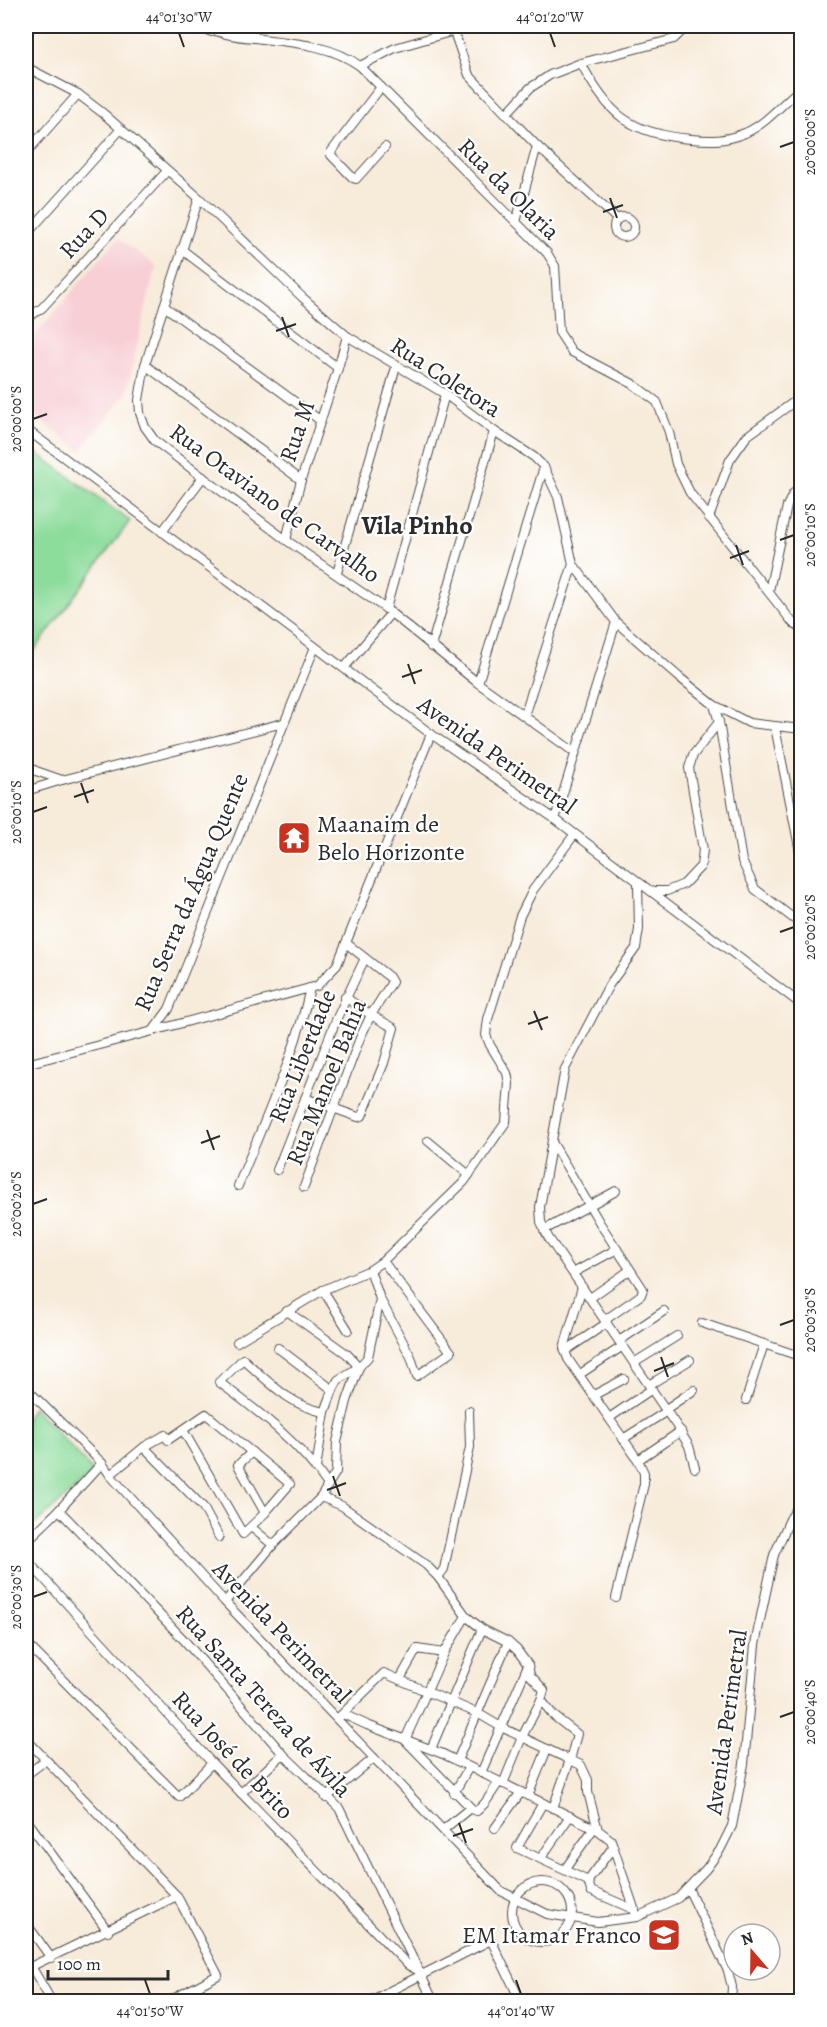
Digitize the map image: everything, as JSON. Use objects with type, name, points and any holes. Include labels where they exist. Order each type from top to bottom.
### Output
[{"type":"street","name":"Rua da Olaria","points":[[180,26],[191,29],[201,27],[208,32],[219,28],[228,36],[331,50],[360,66],[547,253],[555,266],[559,332],[565,344],[572,352],[633,384],[657,402],[690,493],[793,623],[801,629]]},
{"type":"street","name":"Rua da Olaria","points":[[232,26],[259,39]]},
{"type":"street","points":[[360,66],[396,48],[452,28],[471,26]]},
{"type":"street","points":[[507,113],[530,88],[550,75],[581,63],[674,39],[686,27]]},
{"type":"street","points":[[452,28],[470,75],[537,146],[617,219]]},
{"type":"street","points":[[581,63],[595,90],[627,122],[641,129],[679,138],[719,141],[747,132],[801,87]]},
{"type":"street","name":"Rua Coletora","points":[[26,68],[78,94],[104,114],[199,198],[302,297],[347,336],[445,394],[494,431],[534,457],[544,467],[558,497],[573,564],[616,622],[714,705],[749,723],[801,729]]},
{"type":"street","points":[[381,87],[331,155],[356,179],[385,147]]},
{"type":"street","points":[[26,153],[78,94]]},
{"type":"street","points":[[26,235],[121,129]]},
{"type":"street","points":[[516,222],[537,146]]},
{"type":"street","name":"Rua D","points":[[26,319],[42,308],[167,171]]},
{"type":"street","points":[[479,200],[486,193]]},
{"type":"street","name":"Rua Otaviano de Carvalho","points":[[199,198],[145,364],[139,399],[140,413],[145,427],[155,441],[286,540],[389,611],[478,683],[574,752]]},
{"type":"street","points":[[182,249],[338,368]]},
{"type":"street","points":[[164,306],[321,421]]},
{"type":"street","name":"Rua M","points":[[286,540],[301,480],[347,336]]},
{"type":"street","points":[[145,364],[301,480]]},
{"type":"street","points":[[337,573],[396,367]]},
{"type":"street","points":[[344,668],[389,611],[445,394]]},
{"type":"street","points":[[709,518],[730,460],[747,436],[801,396]]},
{"type":"street","name":"Avenida Perimetral","points":[[26,429],[431,734],[555,819],[638,883],[701,927],[801,1005]]},
{"type":"street","points":[[431,647],[494,431]]},
{"type":"street","points":[[478,683],[544,467]]},
{"type":"street","points":[[162,532],[203,477]]},
{"type":"street","points":[[769,591],[787,506],[801,484]]},
{"type":"street","points":[[524,716],[573,564]]},
{"type":"street","points":[[555,819],[616,622]]},
{"type":"street","name":"Rua Serra da Água Quente","points":[[26,1064],[153,1031],[168,1009],[315,647]]},
{"type":"street","points":[[714,705],[719,722],[742,861],[755,889],[801,925]]},
{"type":"street","points":[[650,891],[667,891],[684,884],[701,866],[703,850],[689,768],[693,754],[719,722]]},
{"type":"street","points":[[26,791],[283,723]]},
{"type":"street","points":[[776,727],[801,862]]},
{"type":"street","points":[[153,1031],[317,986],[337,965],[431,734]]},
{"type":"street","points":[[26,765],[62,780]]},
{"type":"street","points":[[237,1342],[323,1290],[370,1270],[383,1261],[469,1174],[506,1122],[507,1073],[486,1035],[488,1019],[520,915],[533,890],[574,834]]},
{"type":"street","points":[[638,883],[639,929],[636,948],[609,985],[565,1069],[540,1207],[541,1222],[582,1287],[681,1431],[689,1446],[695,1468]]},
{"type":"street","name":"Rua Manoel Bahia","points":[[304,1187],[371,1015],[392,981],[389,976],[346,943]]},
{"type":"street","name":"Rua Liberdade","points":[[277,1170],[345,997],[365,958]]},
{"type":"street","points":[[238,1186],[279,1085],[310,988]]},
{"type":"street","points":[[305,1098],[358,1117],[363,1114],[384,1063],[394,1028],[345,997]]},
{"type":"street","points":[[428,1141],[469,1174]]},
{"type":"street","points":[[552,1142],[643,1289],[641,1295],[566,1351]]},
{"type":"street","points":[[544,1230],[616,1191]]},
{"type":"street","points":[[573,1273],[617,1249]]},
{"type":"street","points":[[370,1270],[380,1299],[411,1357],[417,1376],[451,1352],[383,1261]]},
{"type":"street","points":[[590,1298],[630,1270]]},
{"type":"street","points":[[582,1287],[564,1347],[568,1359],[638,1460],[644,1473],[644,1484],[616,1598]]},
{"type":"street","points":[[323,1290],[348,1330]]},
{"type":"street","points":[[316,1468],[325,1412],[333,1390],[339,1380],[359,1367],[368,1357],[380,1299]]},
{"type":"street","points":[[287,1311],[346,1354],[359,1367]]},
{"type":"street","points":[[580,1374],[664,1311]]},
{"type":"street","points":[[702,1323],[801,1357]]},
{"type":"street","points":[[634,1363],[677,1336]]},
{"type":"street","points":[[746,1400],[764,1344]]},
{"type":"street","points":[[278,1348],[333,1390]]},
{"type":"street","points":[[325,1412],[312,1410],[290,1398],[243,1359],[219,1382],[281,1431],[316,1468],[328,1485]]},
{"type":"street","points":[[609,1418],[690,1360]]},
{"type":"street","points":[[225,1602],[273,1545],[321,1497],[336,1472],[337,1442],[347,1401],[359,1367]]},
{"type":"street","points":[[594,1395],[624,1379]]},
{"type":"street","name":"Avenida Perimetral","points":[[26,1388],[102,1463],[110,1475],[225,1602],[340,1716],[374,1758],[501,1891],[547,1914],[598,1922],[636,1913],[678,1899],[706,1869],[720,1850],[732,1826],[744,1764],[755,1645],[774,1555],[801,1501]]},
{"type":"street","points":[[623,1439],[694,1390]]},
{"type":"street","points":[[438,1577],[444,1569],[470,1447],[469,1411]]},
{"type":"street","points":[[110,1475],[144,1447],[165,1435],[168,1440],[206,1414],[290,1484],[266,1513],[243,1534],[183,1430]]},
{"type":"street","points":[[638,1460],[681,1431]]},
{"type":"street","points":[[144,1447],[203,1507],[219,1537]]},
{"type":"street","points":[[252,1452],[238,1465],[266,1513]]},
{"type":"street","points":[[26,1542],[102,1463]]},
{"type":"street","points":[[321,1497],[342,1506],[426,1566],[438,1577],[466,1616],[482,1629],[508,1642],[517,1650],[528,1665],[530,1675],[544,1690],[501,1783],[481,1808],[472,1809],[443,1830]]},
{"type":"street","name":"Rua Santa Tereza de Ávila","points":[[59,1510],[184,1640],[283,1754],[326,1798],[339,1808],[434,2001]]},
{"type":"street","points":[[251,1527],[273,1545]]},
{"type":"street","name":"Rua José de Brito","points":[[26,1559],[212,1763],[408,1965],[420,1973]]},
{"type":"street","points":[[405,1740],[444,1653],[466,1616]]},
{"type":"street","points":[[431,1749],[482,1629]]},
{"type":"street","points":[[457,1761],[508,1642]]},
{"type":"street","points":[[26,1643],[179,1797],[212,1763]]},
{"type":"street","points":[[400,1680],[417,1649],[444,1653]]},
{"type":"street","points":[[481,1773],[528,1665]]},
{"type":"street","points":[[565,1869],[596,1829],[588,1792],[588,1779],[581,1764],[478,1714],[384,1673],[340,1716],[431,1749],[596,1829],[610,1840],[636,1913]]},
{"type":"street","points":[[541,1700],[554,1716],[577,1734],[553,1808]]},
{"type":"street","points":[[26,1739],[177,1896],[218,1975],[167,2001]]},
{"type":"street","points":[[405,1740],[472,1809]]},
{"type":"street","points":[[495,1828],[524,1794],[547,1749]]},
{"type":"street","points":[[241,1793],[283,1754]]},
{"type":"street","points":[[326,1798],[374,1758]]},
{"type":"street","points":[[26,1775],[46,1760]]},
{"type":"street","points":[[454,1793],[469,1767]]},
{"type":"street","points":[[543,1803],[517,1848],[588,1881],[591,1891],[636,1913]]},
{"type":"street","points":[[541,1858],[570,1816]]},
{"type":"street","points":[[26,1819],[108,1931]]},
{"type":"street","points":[[588,1881],[613,1847]]},
{"type":"street","points":[[541,1882],[552,1883],[568,1897],[572,1907],[572,1918],[562,1934],[544,1942],[526,1937],[514,1923],[512,1913],[515,1899],[522,1890],[531,1884],[541,1882]]},
{"type":"street","points":[[688,1888],[728,1971],[732,1987],[731,2001]]},
{"type":"street","points":[[52,2001],[28,1967],[108,1931],[177,1896]]},
{"type":"street","points":[[26,1923],[51,1958]]},
{"type":"street","points":[[368,2001],[490,1940],[521,2001]]},
{"type":"shaded area","points":[[118,238],[156,266],[126,394],[81,451],[26,409],[26,345]]},
{"type":"green space","points":[[26,445],[130,521],[26,662]]},
{"type":"green space","points":[[33,1407],[94,1472],[26,1532],[26,1417]]},
{"type":"place","name":"Maanaim de Belo Horizonte","points":[[294,838]]},
{"type":"place","name":"EM Itamar Franco","points":[[664,1935]]},
{"type":"district","name":"Vila Pinho","points":[[417,525]]}]
